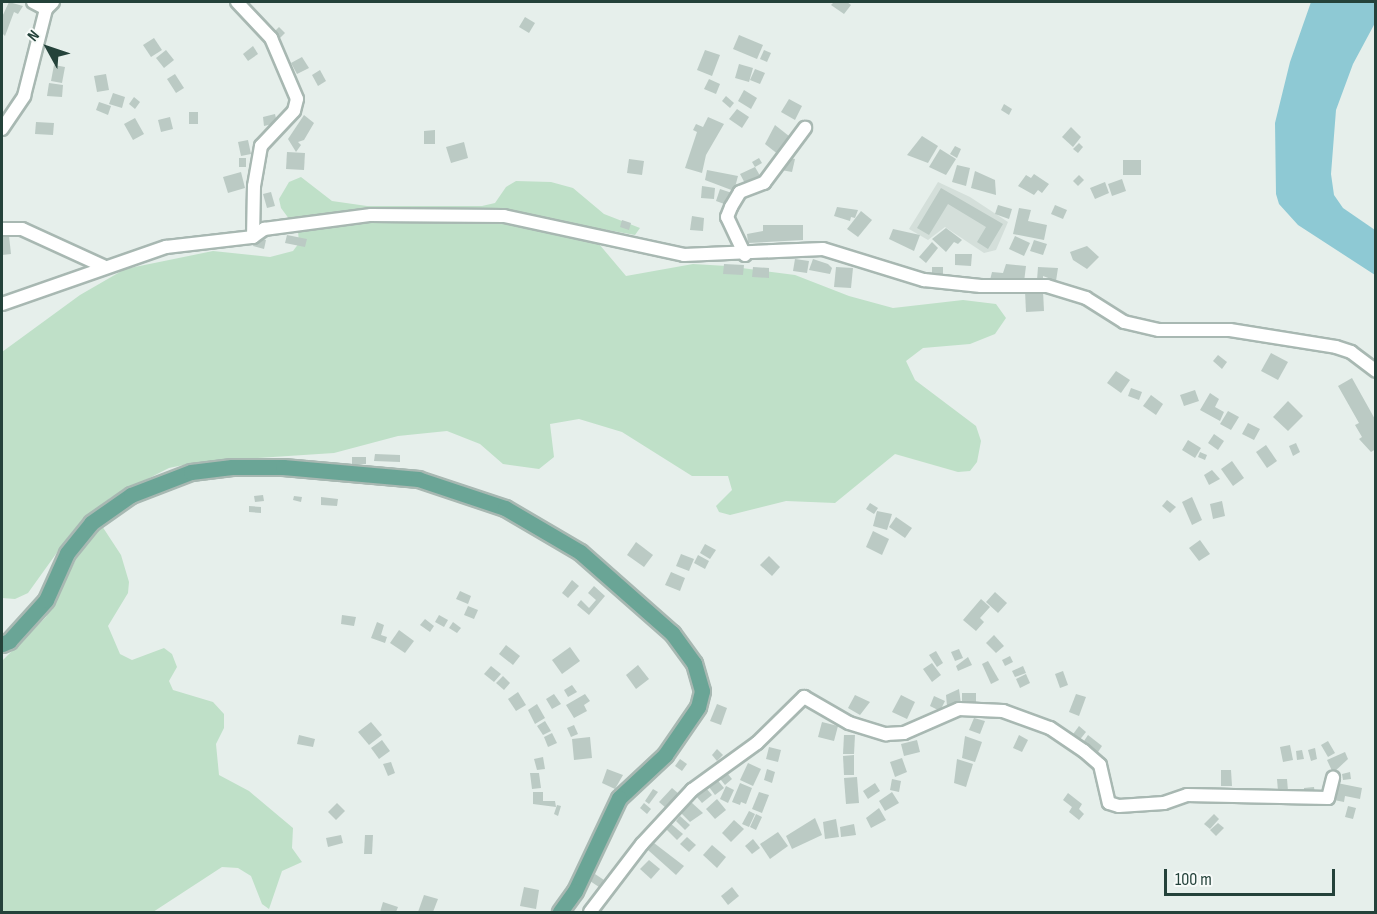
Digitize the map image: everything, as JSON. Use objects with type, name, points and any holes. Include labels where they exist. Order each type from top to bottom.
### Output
[{"type":"main road","points":[[2,644],[9,641],[46,600],[66,553],[91,524],[131,495],[191,472],[232,467],[283,467],[418,479],[505,507],[580,552],[672,633],[694,663],[702,691],[698,707],[681,733],[620,798],[575,891],[560,912]]},
{"type":"street","points":[[2,129],[24,96],[33,72],[49,5],[33,2]]},
{"type":"street","points":[[237,2],[271,38],[286,67],[297,99],[294,111],[261,146],[254,186],[253,237]]},
{"type":"street","points":[[745,255],[727,217],[731,207],[740,192],[764,183],[805,128]]},
{"type":"street","points":[[2,304],[103,266],[166,247],[253,237],[264,229],[371,215],[504,216],[684,255],[745,255],[823,249],[924,280],[981,286],[1047,286],[1086,298],[1124,322],[1159,330],[1230,330],[1336,347],[1350,352],[1376,371]]},
{"type":"street","points":[[2,229],[22,229],[103,266]]},
{"type":"street","points":[[590,912],[642,844],[692,790],[714,770],[757,743],[804,697],[849,723],[886,734],[904,733],[959,709],[1003,711],[1050,728],[1084,751],[1100,765],[1108,803],[1119,806],[1164,803],[1187,795],[1328,798],[1333,778]]},
{"type":"shaded area","points":[[938,182],[970,197],[1008,222],[996,250],[984,253],[945,227],[928,240],[909,229]]},
{"type":"green space","points":[[301,177],[332,201],[367,206],[482,206],[495,203],[506,187],[516,181],[551,182],[573,188],[604,214],[640,228],[635,235],[602,229],[588,231],[626,276],[693,264],[727,266],[795,275],[849,296],[893,308],[963,300],[996,304],[1006,318],[995,334],[970,344],[923,348],[906,361],[915,380],[976,426],[981,441],[977,462],[970,471],[958,472],[895,454],[835,503],[786,501],[730,515],[719,512],[716,506],[732,490],[728,476],[692,476],[622,432],[579,419],[550,424],[554,457],[539,469],[503,464],[480,444],[447,431],[398,436],[334,453],[198,462],[169,468],[110,498],[71,533],[28,593],[15,599],[2,598],[2,352],[80,295],[125,269],[213,251],[270,257],[293,251],[299,243],[298,231],[281,208],[279,199],[289,182]]},
{"type":"green space","points":[[102,526],[121,555],[129,582],[128,593],[108,626],[120,654],[132,660],[164,648],[172,654],[177,667],[169,681],[173,690],[213,702],[224,714],[224,728],[216,744],[219,775],[249,791],[293,828],[292,848],[302,862],[282,871],[269,909],[262,904],[251,876],[238,868],[222,867],[153,912],[2,912],[2,661],[46,617],[86,540]]},
{"type":"water","points":[[1311,2],[1375,2],[1375,23],[1353,64],[1336,110],[1331,174],[1334,195],[1343,208],[1375,230],[1375,275],[1298,225],[1279,204],[1276,194],[1275,123],[1290,62]]},
{"type":"building","points":[[9,2],[23,6],[18,14],[14,12],[5,36],[2,33],[2,17]]},
{"type":"building","points":[[834,2],[847,2],[851,5],[844,14],[831,5]]},
{"type":"building","points":[[525,17],[535,23],[529,33],[519,27]]},
{"type":"building","points":[[279,27],[285,33],[280,38],[274,32]]},
{"type":"building","points":[[739,35],[763,45],[757,59],[733,49]]},
{"type":"building","points":[[154,38],[162,50],[151,57],[143,45]]},
{"type":"building","points":[[253,46],[258,54],[248,61],[243,54]]},
{"type":"building","points":[[166,50],[174,60],[164,68],[156,58]]},
{"type":"building","points":[[705,50],[720,55],[712,76],[697,70]]},
{"type":"building","points":[[764,50],[771,53],[767,62],[760,59]]},
{"type":"building","points":[[302,57],[309,68],[297,74],[291,63]]},
{"type":"building","points":[[739,64],[753,68],[749,82],[735,78]]},
{"type":"building","points":[[54,65],[65,67],[62,83],[51,81]]},
{"type":"building","points":[[755,69],[765,73],[760,84],[750,80]]},
{"type":"building","points":[[320,70],[326,81],[318,86],[312,75]]},
{"type":"building","points":[[106,74],[109,90],[97,92],[94,76]]},
{"type":"building","points":[[175,74],[184,88],[176,93],[167,79]]},
{"type":"building","points":[[709,79],[720,84],[716,94],[704,89]]},
{"type":"building","points":[[49,83],[63,85],[62,97],[47,96]]},
{"type":"building","points":[[744,90],[757,98],[751,109],[738,101]]},
{"type":"building","points":[[113,93],[125,97],[122,108],[109,104]]},
{"type":"building","points":[[726,96],[734,103],[730,108],[722,101]]},
{"type":"building","points":[[134,97],[140,102],[135,109],[129,104]]},
{"type":"building","points":[[789,99],[802,106],[795,120],[781,112]]},
{"type":"building","points":[[99,102],[111,106],[108,115],[96,110]]},
{"type":"building","points":[[1004,104],[1012,109],[1009,115],[1001,110]]},
{"type":"building","points":[[737,109],[749,117],[742,128],[729,119]]},
{"type":"building","points":[[189,112],[198,112],[198,124],[189,124]]},
{"type":"building","points":[[275,114],[277,123],[264,126],[263,117]]},
{"type":"building","points":[[304,115],[314,123],[304,140],[298,142],[301,145],[296,152],[288,139]]},
{"type":"building","points":[[170,117],[173,129],[161,132],[158,120]]},
{"type":"building","points":[[708,117],[724,124],[706,155],[702,173],[685,168],[697,132],[693,130],[696,124],[703,127]]},
{"type":"building","points":[[135,118],[144,134],[133,140],[124,124]]},
{"type":"building","points":[[36,122],[54,123],[53,135],[35,134]]},
{"type":"building","points":[[775,125],[794,140],[779,155],[765,144]]},
{"type":"building","points":[[1071,127],[1081,137],[1073,147],[1062,137]]},
{"type":"building","points":[[435,130],[435,144],[424,144],[424,131]]},
{"type":"building","points":[[922,136],[938,146],[928,163],[907,155]]},
{"type":"building","points":[[248,140],[251,154],[241,156],[238,142]]},
{"type":"building","points":[[464,142],[468,158],[451,163],[446,147]]},
{"type":"building","points":[[1079,143],[1083,147],[1078,153],[1073,149]]},
{"type":"building","points":[[955,146],[961,149],[957,158],[950,154]]},
{"type":"building","points":[[940,149],[956,159],[946,175],[929,167]]},
{"type":"building","points":[[287,152],[305,153],[304,170],[286,169]]},
{"type":"building","points":[[784,157],[795,159],[792,172],[781,170]]},
{"type":"building","points":[[239,158],[246,158],[246,167],[239,167]]},
{"type":"building","points":[[759,158],[762,163],[755,167],[752,162]]},
{"type":"building","points":[[629,159],[644,161],[642,175],[627,173]]},
{"type":"building","points":[[1123,160],[1141,160],[1141,175],[1123,175]]},
{"type":"building","points":[[957,165],[970,168],[966,186],[952,182]]},
{"type":"building","points":[[755,167],[763,181],[748,189],[740,174]]},
{"type":"building","points":[[707,170],[738,176],[734,191],[705,180]]},
{"type":"building","points":[[975,171],[995,180],[996,195],[971,188]]},
{"type":"building","points":[[241,172],[245,188],[228,193],[223,177]]},
{"type":"building","points":[[1034,174],[1049,184],[1042,193],[1038,190],[1034,195],[1018,186],[1026,175],[1031,178]]},
{"type":"building","points":[[1079,175],[1084,180],[1078,186],[1073,181]]},
{"type":"building","points":[[1122,179],[1126,191],[1112,196],[1108,184]]},
{"type":"building","points":[[1105,182],[1109,193],[1095,199],[1090,188]]},
{"type":"building","points":[[702,186],[715,188],[714,199],[701,198]]},
{"type":"building","points":[[941,188],[1003,224],[988,249],[977,242],[986,227],[948,204],[929,235],[917,228]]},
{"type":"building","points":[[720,189],[732,193],[727,205],[716,201]]},
{"type":"building","points":[[271,192],[275,206],[267,208],[263,194]]},
{"type":"building","points":[[998,205],[1012,209],[1009,219],[995,214]]},
{"type":"building","points":[[1055,205],[1067,210],[1063,219],[1051,214]]},
{"type":"building","points":[[837,207],[858,210],[855,218],[851,217],[850,221],[834,216]]},
{"type":"building","points":[[1019,208],[1031,210],[1028,221],[1047,225],[1044,240],[1013,234]]},
{"type":"building","points":[[861,211],[872,220],[858,237],[847,229]]},
{"type":"building","points":[[692,216],[704,218],[703,231],[690,230]]},
{"type":"building","points":[[622,220],[631,223],[629,230],[620,227]]},
{"type":"building","points":[[763,225],[803,225],[803,240],[748,243],[747,234],[763,231]]},
{"type":"building","points":[[946,228],[962,240],[958,244],[954,242],[946,252],[932,239]]},
{"type":"building","points":[[893,229],[920,235],[914,251],[889,239]]},
{"type":"building","points":[[287,235],[307,239],[305,247],[285,243]]},
{"type":"building","points":[[9,236],[11,254],[2,255],[2,237]]},
{"type":"building","points":[[1015,236],[1030,243],[1024,256],[1009,249]]},
{"type":"building","points":[[256,237],[266,240],[264,249],[253,246]]},
{"type":"building","points":[[1034,240],[1047,244],[1043,255],[1030,251]]},
{"type":"building","points":[[932,242],[938,248],[926,263],[919,257]]},
{"type":"building","points":[[1087,246],[1099,257],[1087,269],[1073,260],[1070,252]]},
{"type":"building","points":[[955,254],[972,254],[971,266],[955,265]]},
{"type":"building","points":[[795,259],[809,261],[807,273],[793,271]]},
{"type":"building","points":[[813,259],[828,264],[832,268],[830,274],[809,270]]},
{"type":"building","points":[[724,264],[744,265],[743,275],[723,274]]},
{"type":"building","points":[[1006,264],[1026,266],[1024,282],[990,280],[992,272],[1003,273]]},
{"type":"building","points":[[753,267],[769,268],[769,278],[752,277]]},
{"type":"building","points":[[836,267],[853,268],[851,288],[834,287]]},
{"type":"building","points":[[932,267],[943,267],[943,275],[932,275]]},
{"type":"building","points":[[1038,267],[1058,268],[1056,281],[1043,276],[1043,280],[1037,280]]},
{"type":"building","points":[[1025,291],[1043,291],[1044,311],[1026,312]]},
{"type":"building","points":[[1271,353],[1288,362],[1278,380],[1261,371]]},
{"type":"building","points":[[1218,355],[1227,362],[1222,369],[1213,361]]},
{"type":"building","points":[[1116,371],[1130,380],[1121,393],[1107,383]]},
{"type":"building","points":[[1352,378],[1376,421],[1376,449],[1371,452],[1359,439],[1362,437],[1355,425],[1359,423],[1338,386]]},
{"type":"building","points":[[1131,388],[1142,392],[1139,400],[1128,396]]},
{"type":"building","points":[[1195,390],[1199,401],[1184,406],[1180,395]]},
{"type":"building","points":[[1210,393],[1219,399],[1215,407],[1224,412],[1220,421],[1200,410]]},
{"type":"building","points":[[1151,395],[1163,404],[1156,415],[1143,406]]},
{"type":"building","points":[[1288,401],[1303,416],[1288,431],[1273,417]]},
{"type":"building","points":[[1228,411],[1239,417],[1231,430],[1220,424]]},
{"type":"building","points":[[1248,423],[1260,429],[1254,440],[1242,434]]},
{"type":"building","points":[[1214,434],[1224,441],[1218,450],[1208,443]]},
{"type":"building","points":[[1188,440],[1201,448],[1195,458],[1182,450]]},
{"type":"building","points":[[1296,443],[1300,452],[1293,456],[1289,446]]},
{"type":"building","points":[[1266,445],[1277,461],[1267,468],[1256,452]]},
{"type":"building","points":[[1200,452],[1207,455],[1205,460],[1198,457]]},
{"type":"building","points":[[375,454],[400,455],[400,462],[374,461]]},
{"type":"building","points":[[352,457],[366,457],[366,464],[352,464]]},
{"type":"building","points":[[1232,461],[1244,478],[1233,486],[1221,469]]},
{"type":"building","points":[[1212,470],[1220,479],[1209,485],[1204,475]]},
{"type":"building","points":[[263,495],[264,501],[255,502],[254,496]]},
{"type":"building","points":[[294,496],[302,497],[301,502],[293,500]]},
{"type":"building","points":[[321,497],[338,499],[337,506],[321,505]]},
{"type":"building","points":[[1192,497],[1202,520],[1192,525],[1182,502]]},
{"type":"building","points":[[1167,500],[1176,507],[1170,513],[1162,506]]},
{"type":"building","points":[[1222,501],[1225,516],[1213,519],[1210,504]]},
{"type":"building","points":[[870,503],[878,508],[874,514],[866,509]]},
{"type":"building","points":[[249,506],[261,507],[261,513],[249,512]]},
{"type":"building","points":[[877,511],[892,514],[887,530],[873,526]]},
{"type":"building","points":[[896,517],[912,528],[905,538],[889,527]]},
{"type":"building","points":[[873,531],[889,539],[882,555],[866,547]]},
{"type":"building","points":[[1200,540],[1210,554],[1199,561],[1189,548]]},
{"type":"building","points":[[636,542],[653,555],[644,567],[627,555]]},
{"type":"building","points":[[705,544],[716,550],[710,559],[700,553]]},
{"type":"building","points":[[681,554],[694,559],[689,571],[676,566]]},
{"type":"building","points":[[698,555],[709,561],[705,569],[694,563]]},
{"type":"building","points":[[769,556],[780,567],[772,576],[760,565]]},
{"type":"building","points":[[671,572],[685,578],[680,591],[665,585]]},
{"type":"building","points":[[572,580],[579,586],[568,598],[562,593]]},
{"type":"building","points":[[594,586],[605,596],[589,615],[577,605],[581,600],[589,608],[596,600],[588,593]]},
{"type":"building","points":[[460,591],[471,596],[468,604],[456,599]]},
{"type":"building","points":[[995,592],[1007,603],[998,613],[986,602]]},
{"type":"building","points":[[981,599],[990,607],[980,618],[984,622],[976,631],[963,620]]},
{"type":"building","points":[[468,606],[478,610],[474,619],[464,615]]},
{"type":"building","points":[[342,615],[356,617],[354,626],[341,624]]},
{"type":"building","points":[[439,615],[448,620],[444,627],[435,622]]},
{"type":"building","points":[[425,619],[434,626],[430,632],[420,625]]},
{"type":"building","points":[[377,622],[384,625],[381,635],[387,637],[385,643],[371,638]]},
{"type":"building","points":[[453,622],[461,628],[457,633],[449,628]]},
{"type":"building","points":[[399,630],[414,641],[405,653],[390,643]]},
{"type":"building","points":[[994,635],[1004,646],[996,653],[986,643]]},
{"type":"building","points":[[506,645],[520,656],[513,665],[499,654]]},
{"type":"building","points":[[570,647],[580,661],[562,674],[552,660]]},
{"type":"building","points":[[959,649],[963,658],[955,661],[951,652]]},
{"type":"building","points":[[936,651],[943,663],[937,667],[929,655]]},
{"type":"building","points":[[1010,656],[1013,662],[1005,666],[1002,660]]},
{"type":"building","points":[[968,657],[972,665],[958,671],[956,666]]},
{"type":"building","points":[[988,661],[999,680],[991,684],[982,664]]},
{"type":"building","points":[[932,663],[941,675],[932,682],[923,669]]},
{"type":"building","points":[[638,665],[649,679],[636,689],[626,675]]},
{"type":"building","points":[[491,666],[501,674],[494,682],[484,674]]},
{"type":"building","points":[[1023,666],[1026,673],[1015,677],[1012,671]]},
{"type":"building","points":[[1063,671],[1068,685],[1060,688],[1055,674]]},
{"type":"building","points":[[1026,674],[1030,683],[1020,688],[1016,679]]},
{"type":"building","points":[[503,676],[510,683],[504,690],[496,683]]},
{"type":"building","points":[[572,685],[577,692],[568,697],[564,690]]},
{"type":"building","points":[[959,689],[961,704],[947,706],[946,695]]},
{"type":"building","points":[[518,692],[526,705],[516,711],[508,699]]},
{"type":"building","points":[[962,693],[976,693],[976,705],[962,706]]},
{"type":"building","points":[[554,694],[561,704],[552,709],[546,699]]},
{"type":"building","points":[[585,694],[590,701],[584,705],[587,711],[574,718],[566,705]]},
{"type":"building","points":[[1076,694],[1086,697],[1079,716],[1069,712]]},
{"type":"building","points":[[855,695],[870,702],[860,715],[848,708]]},
{"type":"building","points":[[901,695],[915,702],[907,719],[892,712]]},
{"type":"building","points":[[934,696],[945,701],[940,711],[930,706]]},
{"type":"building","points":[[537,704],[545,718],[535,724],[528,710]]},
{"type":"building","points":[[717,704],[727,708],[721,725],[710,721]]},
{"type":"building","points":[[974,718],[985,721],[980,734],[969,730]]},
{"type":"building","points":[[545,721],[551,731],[543,735],[537,726]]},
{"type":"building","points":[[371,722],[382,735],[369,745],[358,732]]},
{"type":"building","points":[[822,722],[838,726],[834,741],[818,737]]},
{"type":"building","points":[[574,725],[578,734],[571,737],[567,728]]},
{"type":"building","points":[[1079,726],[1086,732],[1078,742],[1071,737]]},
{"type":"building","points":[[552,733],[557,743],[548,747],[544,737]]},
{"type":"building","points":[[299,735],[315,739],[313,747],[297,744]]},
{"type":"building","points":[[844,735],[855,735],[854,754],[843,754]]},
{"type":"building","points":[[1019,735],[1028,740],[1022,752],[1013,748]]},
{"type":"building","points":[[1088,735],[1102,746],[1096,755],[1082,744]]},
{"type":"building","points":[[965,736],[982,742],[975,762],[962,758]]},
{"type":"building","points":[[590,737],[592,758],[574,760],[572,739]]},
{"type":"building","points":[[382,740],[390,751],[379,759],[371,748]]},
{"type":"building","points":[[917,740],[920,752],[904,756],[901,744]]},
{"type":"building","points":[[1328,741],[1335,753],[1328,757],[1321,745]]},
{"type":"building","points":[[1290,745],[1293,760],[1283,762],[1280,747]]},
{"type":"building","points":[[769,747],[781,750],[778,762],[766,759]]},
{"type":"building","points":[[1315,748],[1317,759],[1311,761],[1308,750]]},
{"type":"building","points":[[717,749],[723,755],[717,761],[712,755]]},
{"type":"building","points":[[1302,750],[1304,759],[1297,760],[1296,751]]},
{"type":"building","points":[[1345,752],[1348,759],[1333,773],[1327,760]]},
{"type":"building","points":[[854,755],[854,775],[844,775],[843,756]]},
{"type":"building","points":[[543,757],[545,769],[537,770],[534,759]]},
{"type":"building","points":[[902,758],[907,772],[895,777],[890,762]]},
{"type":"building","points":[[680,759],[687,764],[682,771],[675,766]]},
{"type":"building","points":[[957,759],[973,764],[966,787],[954,783]]},
{"type":"building","points":[[391,762],[395,773],[388,776],[383,764]]},
{"type":"building","points":[[748,763],[761,769],[753,786],[740,780]]},
{"type":"building","points":[[607,769],[623,775],[615,789],[602,783]]},
{"type":"building","points":[[724,769],[732,779],[725,785],[717,775]]},
{"type":"building","points":[[767,769],[775,772],[772,783],[764,780]]},
{"type":"building","points":[[1221,770],[1231,770],[1232,786],[1221,786]]},
{"type":"building","points":[[1350,772],[1351,779],[1343,780],[1342,774]]},
{"type":"building","points":[[530,773],[539,773],[541,788],[532,789]]},
{"type":"building","points":[[715,777],[724,788],[715,795],[706,783]]},
{"type":"building","points":[[857,777],[859,803],[846,804],[844,778]]},
{"type":"building","points":[[892,779],[901,781],[899,792],[890,790]]},
{"type":"building","points":[[1277,779],[1287,779],[1288,791],[1278,791]]},
{"type":"building","points":[[740,783],[752,788],[746,804],[741,802],[740,805],[732,802]]},
{"type":"building","points":[[875,783],[880,791],[868,799],[863,791]]},
{"type":"building","points":[[1337,783],[1362,788],[1360,799],[1345,796],[1344,802],[1334,800]]},
{"type":"building","points":[[726,786],[734,790],[728,803],[720,799]]},
{"type":"building","points":[[1314,787],[1315,796],[1304,797],[1304,788]]},
{"type":"building","points":[[672,788],[679,794],[666,808],[659,802]]},
{"type":"building","points":[[706,788],[712,795],[702,803],[696,796]]},
{"type":"building","points":[[653,789],[658,792],[649,804],[645,801]]},
{"type":"building","points":[[533,792],[543,792],[543,801],[555,801],[556,807],[533,804]]},
{"type":"building","points":[[759,792],[769,795],[762,813],[752,809]]},
{"type":"building","points":[[892,792],[899,803],[885,811],[879,801]]},
{"type":"building","points":[[1068,793],[1082,804],[1079,809],[1084,814],[1079,820],[1069,812],[1072,807],[1063,800]]},
{"type":"building","points":[[717,799],[726,810],[715,819],[706,809]]},
{"type":"building","points":[[691,802],[703,813],[690,822],[681,813]]},
{"type":"building","points":[[337,803],[345,811],[336,820],[328,812]]},
{"type":"building","points":[[644,803],[651,809],[647,814],[640,808]]},
{"type":"building","points":[[557,805],[561,806],[558,816],[554,814]]},
{"type":"building","points":[[1348,806],[1356,808],[1353,819],[1345,817]]},
{"type":"building","points":[[879,808],[886,820],[871,828],[866,818]]},
{"type":"building","points":[[749,811],[755,814],[749,827],[742,824]]},
{"type":"building","points":[[756,814],[762,817],[756,830],[750,827]]},
{"type":"building","points":[[1214,814],[1219,819],[1210,829],[1204,824]]},
{"type":"building","points":[[680,816],[690,825],[685,830],[676,821]]},
{"type":"building","points":[[815,818],[822,835],[792,849],[786,836]]},
{"type":"building","points":[[836,819],[839,837],[825,839],[823,822]]},
{"type":"building","points":[[734,820],[744,829],[731,842],[722,833]]},
{"type":"building","points":[[670,823],[683,834],[677,840],[665,828]]},
{"type":"building","points":[[1218,823],[1224,828],[1216,836],[1210,830]]},
{"type":"building","points":[[854,824],[856,835],[841,837],[840,827]]},
{"type":"building","points":[[778,832],[788,846],[770,859],[760,844]]},
{"type":"building","points":[[341,835],[343,843],[328,847],[326,838]]},
{"type":"building","points":[[365,835],[373,835],[372,854],[364,854]]},
{"type":"building","points":[[687,837],[696,845],[689,852],[680,844]]},
{"type":"building","points":[[753,839],[760,848],[752,854],[745,846]]},
{"type":"building","points":[[654,843],[684,866],[676,875],[648,850]]},
{"type":"building","points":[[712,845],[726,857],[717,868],[703,855]]},
{"type":"building","points":[[649,860],[660,869],[651,879],[640,869]]},
{"type":"building","points":[[595,874],[604,880],[599,887],[590,881]]},
{"type":"building","points":[[524,887],[539,890],[536,909],[520,906]]},
{"type":"building","points":[[732,887],[739,896],[728,905],[721,896]]},
{"type":"building","points":[[424,895],[438,899],[433,912],[418,912]]},
{"type":"building","points":[[383,902],[398,907],[396,912],[380,912]]}]
